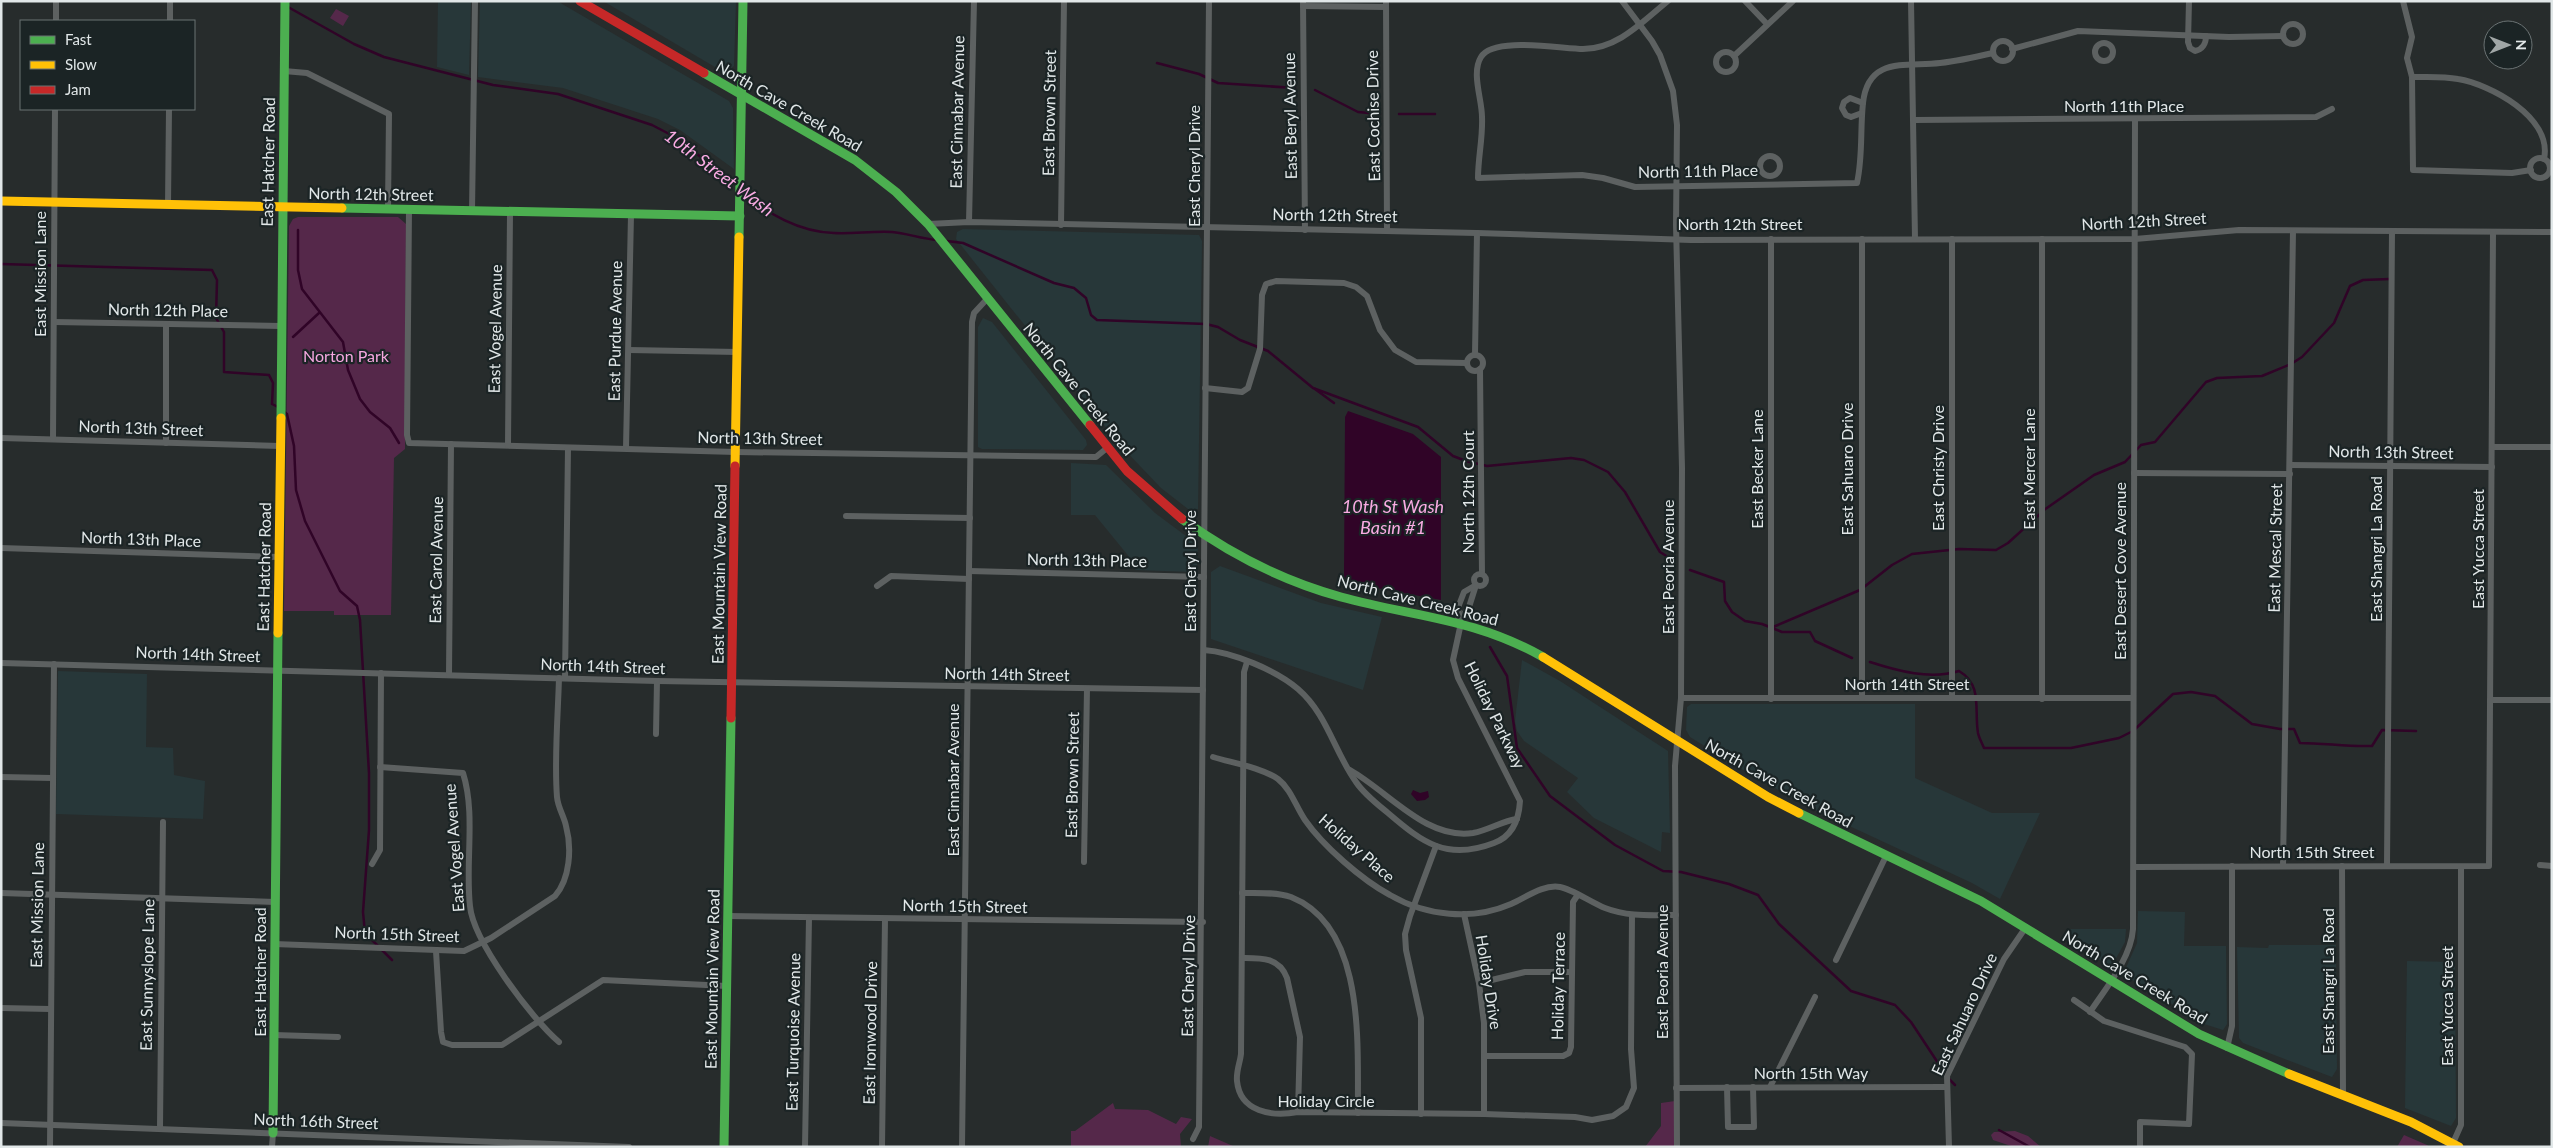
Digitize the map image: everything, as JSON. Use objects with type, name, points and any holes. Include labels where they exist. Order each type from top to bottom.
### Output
[{"type":"street","points":[[56,1],[56,20]]},
{"type":"street","points":[[170,1],[170,20]]},
{"type":"street","name":"East Hatcher Road","points":[[273,1133],[285,1]]},
{"type":"street","points":[[472,211],[475,1]]},
{"type":"street","name":"North Cave Creek Road","points":[[580,1],[856,160],[896,192],[931,227],[1107,448],[1139,484],[1205,535],[1255,565],[1317,590],[1460,622],[1491,631],[1551,661],[1676,741],[1787,808],[1960,890],[2111,979],[2173,1020],[2227,1048],[2411,1122],[2456,1145]]},
{"type":"street","name":"East Mountain View Road","points":[[724,1147],[743,1]]},
{"type":"street","name":"East Cinnabar Avenue","points":[[969,222],[974,1]]},
{"type":"street","name":"East Brown Street","points":[[1061,225],[1064,1]]},
{"type":"street","name":"East Cheryl Drive","points":[[1193,1139],[1199,1127],[1202,922],[1209,1]]},
{"type":"street","name":"East Peoria Avenue","points":[[1622,1],[1660,55],[1673,91],[1677,125],[1676,187],[1682,468],[1681,698],[1676,741],[1677,1147]]},
{"type":"street","points":[[1639,24],[1668,1]]},
{"type":"street","points":[[1746,1],[1767,24]]},
{"type":"street","points":[[1734,56],[1793,1]]},
{"type":"street","points":[[1911,1],[1915,120],[1915,240]]},
{"type":"street","points":[[2189,1],[2189,46],[2195,51],[2204,46],[2206,36]]},
{"type":"street","points":[[2403,1],[2412,37],[2407,58],[2412,77],[2413,170],[2512,173],[2531,170]]},
{"type":"street","points":[[1303,4],[1386,4]]},
{"type":"street","name":"East Beryl Avenue","points":[[1303,4],[1305,230]]},
{"type":"street","name":"East Cochise Drive","points":[[1386,4],[1387,231]]},
{"type":"street","name":"North 11th Place","points":[[1639,24],[1620,38],[1597,47],[1586,49],[1506,46],[1487,51],[1481,56],[1477,68],[1482,116],[1478,178],[1582,175],[1603,178],[1635,187],[1857,183],[1862,144],[1862,113]]},
{"type":"street","points":[[2012,49],[2078,31],[2260,38],[2283,36]]},
{"type":"street","points":[[2102,31],[2103,43]]},
{"type":"street","points":[[2000,42],[2009,44],[2012,49],[2010,58],[2005,61],[1999,60],[1993,53],[1994,47],[2000,42]]},
{"type":"street","points":[[1863,103],[1850,98],[1844,102],[1842,108],[1846,115],[1851,117],[1862,113],[1865,90],[1875,74],[1891,65],[1941,63],[1993,53]]},
{"type":"street","points":[[284,71],[307,72],[389,114],[388,209]]},
{"type":"street","points":[[2412,77],[2446,77],[2464,80],[2480,84],[2506,97],[2533,114],[2546,128],[2548,148],[2544,159]]},
{"type":"street","name":"North 11th Place","points":[[1915,120],[2135,120],[2316,117],[2332,109]]},
{"type":"street","name":"East Mission Lane","points":[[53,439],[55,110]]},
{"type":"street","points":[[168,205],[169,110]]},
{"type":"street","name":"East Desert Cove Avenue","points":[[2090,1012],[2111,979],[2132,940],[2134,867],[2135,120]]},
{"type":"street","points":[[2531,170],[2533,162],[2544,159]]},
{"type":"street","points":[[2531,170],[2538,178],[2548,175],[2550,167],[2544,159]]},
{"type":"street","name":"North 11th Place","points":[[1770,176],[1770,184]]},
{"type":"street","name":"North 12th Street","points":[[1,201],[410,209],[510,213],[740,216]]},
{"type":"street","name":"North 13th Street","points":[[410,209],[409,443],[736,452],[1096,457],[1107,448]]},
{"type":"street","name":"East Vogel Avenue","points":[[508,445],[510,213]]},
{"type":"street","name":"East Purdue Avenue","points":[[626,448],[631,215]]},
{"type":"street","name":"North 12th Street","points":[[931,227],[969,222],[1477,232],[1677,239],[1915,240],[2135,239],[2239,230],[2552,232]]},
{"type":"street","name":"East Mescal Street","points":[[2283,866],[2293,231]]},
{"type":"street","points":[[1475,354],[1477,232]]},
{"type":"street","name":"East Shangri La Road","points":[[2387,866],[2392,232]]},
{"type":"street","name":"East Yucca Street","points":[[2489,866],[2493,232]]},
{"type":"street","name":"East Becker Lane","points":[[1771,239],[1771,699]]},
{"type":"street","name":"East Sahuaro Drive","points":[[1862,239],[1862,698]]},
{"type":"street","name":"East Christy Drive","points":[[1952,239],[1952,698]]},
{"type":"street","name":"East Mercer Lane","points":[[2042,239],[2042,699]]},
{"type":"street","points":[[1205,388],[1242,392],[1248,388],[1260,348],[1262,295],[1266,284],[1276,281],[1344,283],[1356,287],[1367,296],[1380,330],[1395,350],[1416,362],[1466,363]]},
{"type":"street","name":"East Cinnabar Avenue","points":[[962,1147],[972,316],[987,299]]},
{"type":"street","name":"North 12th Place","points":[[54,322],[281,326]]},
{"type":"street","points":[[166,324],[166,443]]},
{"type":"street","points":[[629,350],[738,352]]},
{"type":"street","points":[[1466,363],[1468,358],[1475,354]]},
{"type":"street","points":[[1466,363],[1470,370],[1475,372],[1480,369],[1483,361],[1480,356],[1475,354]]},
{"type":"street","name":"North 12th Court","points":[[1480,369],[1482,410],[1482,574]]},
{"type":"street","name":"North 13th Street","points":[[1,438],[280,446]]},
{"type":"street","name":"East Carol Avenue","points":[[449,675],[451,444]]},
{"type":"street","points":[[2493,447],[2552,447]]},
{"type":"street","points":[[562,678],[568,448]]},
{"type":"street","name":"North 13th Street","points":[[2290,465],[2492,467]]},
{"type":"street","points":[[2134,473],[2290,474]]},
{"type":"street","points":[[846,516],[970,518]]},
{"type":"street","name":"North 13th Place","points":[[1,548],[279,557]]},
{"type":"street","name":"North 13th Place","points":[[969,571],[1204,577]]},
{"type":"street","name":"Holiday Parkway","points":[[1482,574],[1486,582],[1483,586],[1476,585],[1464,592],[1459,605],[1460,622],[1453,660],[1458,678],[1519,797],[1517,819]]},
{"type":"street","points":[[877,586],[891,576],[969,579]]},
{"type":"street","points":[[1204,650],[1217,651],[1268,670],[1297,688],[1317,708],[1349,770],[1367,795],[1411,833],[1425,842],[1436,846],[1461,850],[1481,848],[1497,842],[1510,833],[1517,819]]},
{"type":"street","name":"Holiday Circle","points":[[1247,662],[1244,672],[1241,1054],[1237,1070],[1240,1093],[1254,1109],[1269,1115],[1298,1112],[1484,1114],[1574,1117],[1592,1120],[1613,1116],[1626,1107],[1634,1088],[1635,1077],[1631,1049],[1632,915]]},
{"type":"street","name":"North 14th Street","points":[[1,663],[732,683],[1203,690]]},
{"type":"street","name":"East Mission Lane","points":[[50,1147],[54,664]]},
{"type":"street","points":[[372,864],[380,850],[381,673]]},
{"type":"street","name":"North 15th Street","points":[[274,944],[464,951],[483,942],[549,901],[560,890],[567,874],[567,828],[557,797],[562,678]]},
{"type":"street","points":[[656,734],[657,681]]},
{"type":"street","name":"East Brown Street","points":[[1084,862],[1087,689]]},
{"type":"street","name":"North 14th Street","points":[[1681,698],[2133,698]]},
{"type":"street","points":[[2490,700],[2552,700]]},
{"type":"street","name":"Holiday Place","points":[[1213,758],[1244,766],[1278,780],[1288,790],[1305,820],[1331,848],[1390,896],[1414,906],[1441,913],[1464,914],[1500,908],[1552,887],[1560,887],[1605,908],[1632,915],[1676,915]]},
{"type":"street","name":"East Vogel Avenue","points":[[380,767],[463,772],[466,782],[470,905],[473,923],[483,942],[539,1022],[560,1042]]},
{"type":"street","points":[[1349,770],[1368,780],[1421,820],[1439,830],[1452,833],[1475,833],[1505,821],[1517,819]]},
{"type":"street","points":[[1,777],[52,778]]},
{"type":"street","name":"East Sunnyslope Lane","points":[[160,1128],[162,822]]},
{"type":"street","points":[[1421,1114],[1421,1018],[1406,950],[1406,934],[1436,846]]},
{"type":"street","points":[[1836,960],[1886,856]]},
{"type":"street","points":[[2540,865],[2552,866]]},
{"type":"street","points":[[2227,1048],[2232,1026],[2232,866]]},
{"type":"street","name":"East Shangri La Road","points":[[2342,866],[2342,1095]]},
{"type":"street","name":"North 15th Street","points":[[2134,867],[2489,866]]},
{"type":"street","name":"East Yucca Street","points":[[2456,1145],[2461,1125],[2461,867]]},
{"type":"street","points":[[1,892],[275,902]]},
{"type":"street","points":[[1242,893],[1282,895],[1304,904],[1324,922],[1339,945],[1357,1018],[1358,1113]]},
{"type":"street","name":"Holiday Terrace","points":[[1484,1056],[1563,1056],[1572,1047],[1573,902],[1577,896]]},
{"type":"street","name":"Holiday Drive","points":[[1464,914],[1479,983],[1484,1023],[1484,1114]]},
{"type":"street","name":"North 15th Street","points":[[728,916],[1202,922]]},
{"type":"street","name":"East Turquoise Avenue","points":[[805,1147],[809,918]]},
{"type":"street","name":"East Ironwood Drive","points":[[882,1147],[885,919]]},
{"type":"street","name":"East Sahuaro Drive","points":[[1949,1147],[1946,1076],[2004,959],[2026,928]]},
{"type":"street","points":[[436,951],[440,1032],[443,1042],[452,1045],[502,1045],[603,980],[727,986]]},
{"type":"street","points":[[1242,958],[1263,958],[1277,962],[1284,968],[1300,1037],[1298,1112]]},
{"type":"street","points":[[1479,983],[1525,972],[1572,972]]},
{"type":"street","points":[[1770,1087],[1815,997]]},
{"type":"street","points":[[2074,1000],[2104,1021],[2169,1041],[2190,1050],[2193,1061],[2190,1124],[2140,1122],[2140,1147]]},
{"type":"street","points":[[1,1008],[50,1009]]},
{"type":"street","points":[[274,1035],[338,1037]]},
{"type":"street","points":[[1727,1087],[1728,1127],[1754,1127],[1753,1087]]},
{"type":"street","name":"North 15th Way","points":[[1676,1088],[1945,1087]]},
{"type":"street","name":"North 16th Street","points":[[1,1123],[160,1128],[498,1144],[629,1147]]},
{"type":"street","points":[[272,1147],[273,1133]]},
{"type":"shaded area","points":[[438,1],[471,1],[469,75],[437,67]]},
{"type":"shaded area","points":[[480,1],[557,1],[729,101],[733,108],[734,169],[680,130],[658,119],[563,88],[478,77]]},
{"type":"shaded area","points":[[603,1],[736,1],[734,66],[727,71],[720,70]]},
{"type":"shaded area","points":[[963,229],[1199,235],[1202,241],[1198,509],[1188,509],[1161,488],[1120,445],[956,239],[957,232]]},
{"type":"shaded area","points":[[983,318],[992,322],[1086,440],[1087,445],[1083,450],[982,449],[978,447],[978,327]]},
{"type":"shaded area","points":[[1071,463],[1106,465],[1155,513],[1198,545],[1197,569],[1194,572],[1135,570],[1135,564],[1095,515],[1071,515]]},
{"type":"shaded area","points":[[1220,566],[1321,603],[1382,617],[1363,690],[1211,639],[1211,572]]},
{"type":"shaded area","points":[[1522,660],[1560,681],[1668,751],[1670,833],[1662,832],[1661,852],[1594,818],[1567,792],[1578,778],[1524,741],[1517,731],[1515,721]]},
{"type":"shaded area","points":[[58,671],[147,674],[146,747],[173,748],[174,775],[205,781],[203,819],[56,814]]},
{"type":"shaded area","points":[[1691,704],[1915,704],[1915,778],[1992,813],[2040,813],[2000,899],[1972,883],[1815,810],[1753,776],[1690,737],[1686,730],[1687,707]]},
{"type":"shaded area","points":[[2138,911],[2185,912],[2184,946],[2226,946],[2227,1024],[2223,1030],[2204,1024],[2126,976],[2125,970],[2137,943]]},
{"type":"shaded area","points":[[2070,929],[2126,929],[2125,942],[2114,962],[2108,965],[2064,938]]},
{"type":"shaded area","points":[[2269,945],[2336,945],[2337,1069],[2332,1077],[2243,1043],[2239,1038],[2237,947],[2268,948]]},
{"type":"shaded area","points":[[2407,961],[2455,962],[2456,1118],[2451,1126],[2405,1108]]},
{"type":"green space","points":[[336,9],[349,16],[343,26],[330,18]]},
{"type":"green space","name":"Norton Park","points":[[298,217],[398,217],[406,224],[405,449],[394,458],[391,615],[334,615],[334,611],[284,611],[289,226],[293,219]]},
{"type":"green space","points":[[1675,1101],[1675,1147],[1645,1147],[1661,1126],[1661,1103]]},
{"type":"green space","points":[[1113,1103],[1115,1109],[1148,1110],[1176,1124],[1181,1117],[1192,1119],[1180,1134],[1181,1147],[1071,1147],[1071,1131],[1075,1131]]},
{"type":"green space","points":[[2015,1131],[2028,1136],[2041,1147],[2014,1147],[1993,1140],[1991,1135],[1994,1132]]},
{"type":"green space","points":[[2404,1135],[2427,1145],[2430,1147],[2397,1147]]},
{"type":"green space","points":[[1210,1136],[1233,1146],[1294,1147],[1208,1147]]},
{"type":"water","name":"10th St Wash Basin #1","points":[[1348,411],[1413,434],[1441,457],[1441,600],[1366,586],[1344,578],[1345,417]]},
{"type":"water","points":[[1413,790],[1420,793],[1428,791],[1429,797],[1425,800],[1417,801],[1411,794]]},
{"type":"waterway","name":"10th Street Wash","points":[[288,7],[354,44],[384,57],[493,85],[558,94],[652,125],[675,137],[737,185]]},
{"type":"waterway","points":[[1157,63],[1199,74],[1218,83],[1295,88]]},
{"type":"waterway","points":[[1315,90],[1358,112],[1380,114]]},
{"type":"waterway","points":[[1399,114],[1435,114]]},
{"type":"waterway","name":"10th Street Wash","points":[[742,190],[751,199],[773,214],[809,229],[834,233],[892,232],[937,240]]},
{"type":"waterway","points":[[298,230],[298,270],[302,289],[343,342],[348,370],[360,399],[370,412],[390,428],[399,443]]},
{"type":"waterway","name":"10th Street Wash","points":[[947,241],[963,243],[1054,283],[1074,288],[1086,298],[1091,315],[1097,320],[1206,324],[1218,327],[1240,340],[1268,351],[1313,388],[1418,427],[1453,456],[1466,461],[1487,466],[1571,458],[1584,460],[1608,472],[1625,492],[1660,552],[1673,560]]},
{"type":"waterway","points":[[1,264],[212,270],[217,280],[216,318],[224,332],[224,372],[269,375],[273,383],[272,404],[278,407]]},
{"type":"waterway","points":[[2044,510],[2094,475],[2125,462],[2141,445],[2155,442],[2206,382],[2217,378],[2262,376],[2291,364],[2302,357],[2334,323],[2350,286],[2363,280],[2390,279]]},
{"type":"waterway","points":[[293,337],[319,313]]},
{"type":"waterway","name":"10th Street Wash","points":[[1315,389],[1334,403]]},
{"type":"waterway","points":[[283,411],[287,414],[294,446],[296,490],[305,521],[340,591],[357,606],[360,620],[369,773],[369,830],[363,912],[365,933],[392,960]]},
{"type":"waterway","points":[[1864,587],[1892,565],[1912,554],[1959,549],[1996,550],[2008,543],[2040,514]]},
{"type":"waterway","name":"10th Street Wash","points":[[1690,570],[1724,582],[1725,601],[1732,612],[1745,621],[1762,624],[1782,632],[1810,632],[1815,641],[1852,658]]},
{"type":"waterway","points":[[1773,627],[1860,590]]},
{"type":"waterway","points":[[1490,647],[1507,676],[1517,748],[1550,796],[1615,845],[1663,871],[1681,872],[1729,884],[1758,895],[1779,924],[1851,991],[1895,1005],[1911,1022],[1946,1075]]},
{"type":"waterway","points":[[1870,662],[1914,673],[1937,675],[1959,671],[1967,677],[1975,691],[1978,733],[1984,748],[2071,748],[2119,738],[2133,731],[2173,694],[2191,692],[2215,696],[2252,724],[2280,729],[2294,729],[2300,743],[2372,746],[2382,730],[2416,731]]},
{"type":"waterway","points":[[1949,1079],[1955,1085]]},
{"type":"waterway","points":[[1999,1130],[2030,1147]]},
{"type":"traffic: fast","points":[[281,418],[285,1]]},
{"type":"traffic: fast","points":[[739,237],[743,1]]},
{"type":"traffic: fast","points":[[704,73],[855,160],[896,192],[928,224],[1090,425]]},
{"type":"traffic: fast","points":[[342,208],[740,216]]},
{"type":"traffic: fast","points":[[1182,519],[1238,555],[1298,583],[1368,604],[1468,626],[1518,644],[1543,657]]},
{"type":"traffic: fast","points":[[273,1133],[278,633]]},
{"type":"traffic: fast","points":[[724,1147],[731,718]]},
{"type":"traffic: fast","points":[[1799,813],[1981,901],[2199,1034],[2289,1074]]},
{"type":"traffic: slow","points":[[1,201],[342,208]]},
{"type":"traffic: slow","points":[[735,466],[739,237]]},
{"type":"traffic: slow","points":[[278,633],[281,418]]},
{"type":"traffic: slow","points":[[1543,657],[1768,797],[1799,813]]},
{"type":"traffic: slow","points":[[2289,1074],[2411,1122],[2459,1147]]},
{"type":"traffic: jam","points":[[580,1],[704,73]]},
{"type":"traffic: jam","points":[[1090,425],[1127,471],[1182,519]]},
{"type":"traffic: jam","points":[[731,718],[735,466]]}]
